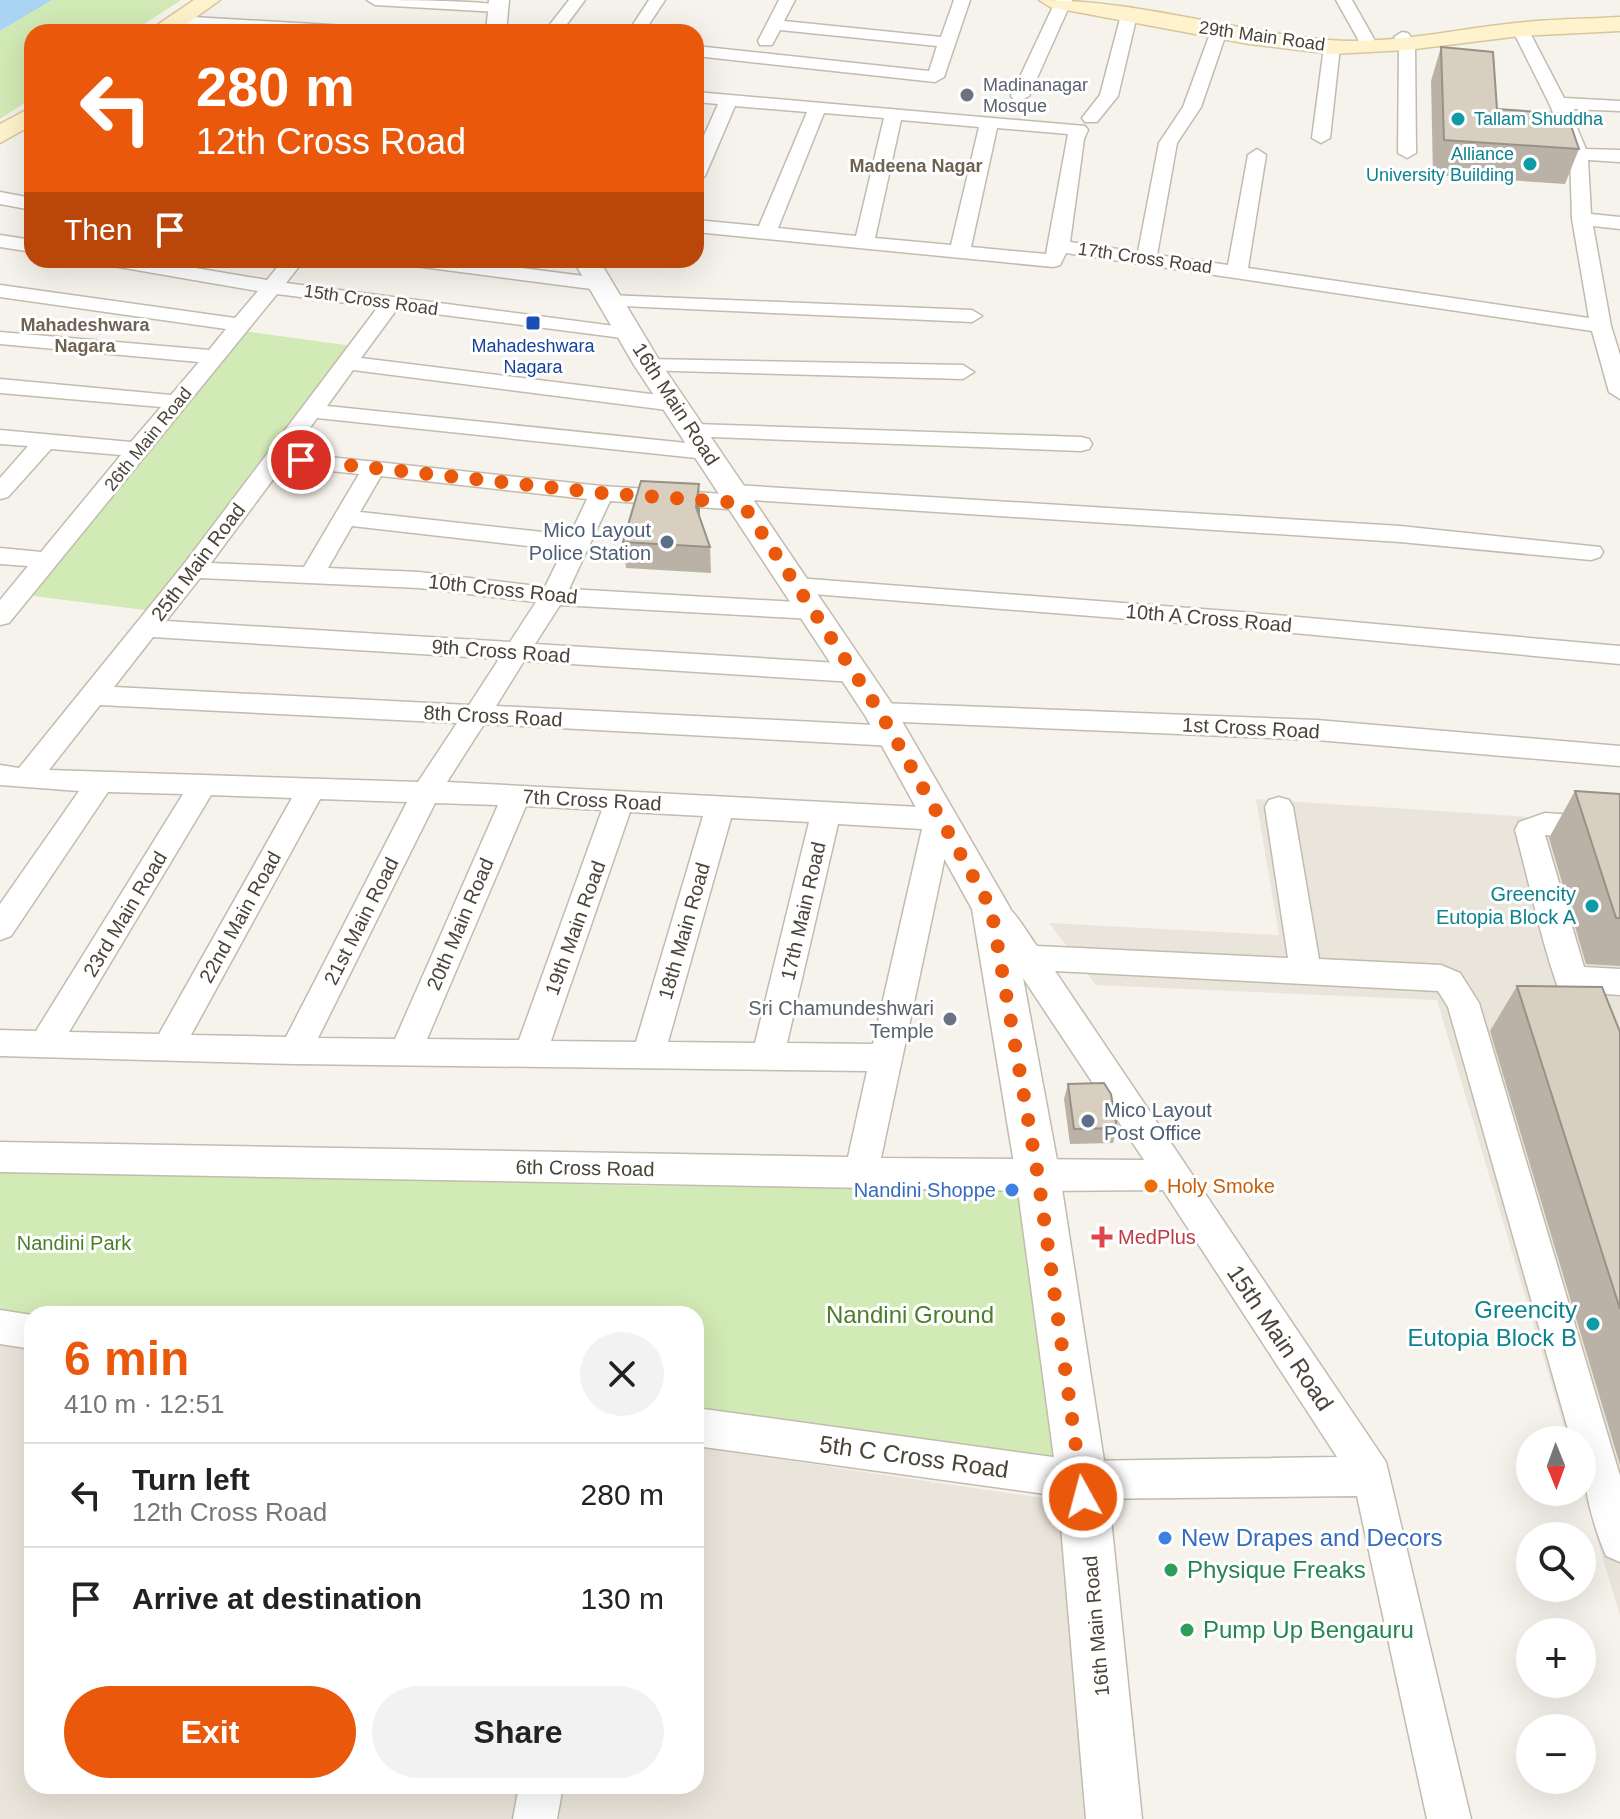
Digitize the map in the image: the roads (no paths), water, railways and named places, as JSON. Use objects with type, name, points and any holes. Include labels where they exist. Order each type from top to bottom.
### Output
[{"type":"main road","points":[[155,24],[192,0]]},
{"type":"main road","points":[[170,24],[209,0]]},
{"type":"main road","name":"29th Main Road","points":[[1065,1],[1299,38],[1368,43]]},
{"type":"main road","name":"29th Main Road","points":[[1065,1],[1219,31],[1332,47],[1520,29],[1618,26]]},
{"type":"main road","name":"29th Main Road","points":[[1405,40],[1518,23],[1618,26]]},
{"type":"street","points":[[375,0],[499,4],[497,24]]},
{"type":"street","points":[[558,24],[577,0]]},
{"type":"street","points":[[641,24],[657,0]]},
{"type":"street","points":[[757,57],[787,0]]},
{"type":"street","points":[[704,52],[935,77],[962,0]]},
{"type":"street","points":[[1344,0],[1368,43]]},
{"type":"street","points":[[1020,96],[1065,1]]},
{"type":"street","points":[[1091,118],[1109,96],[1129,15]]},
{"type":"street","points":[[774,25],[946,42]]},
{"type":"street","points":[[1520,29],[1558,103],[1579,154],[1582,219],[1601,326],[1620,392]]},
{"type":"street","points":[[1147,257],[1168,143],[1192,107],[1219,31]]},
{"type":"street","points":[[1405,40],[1407,153]]},
{"type":"street","points":[[1321,138],[1332,47]]},
{"type":"street","points":[[704,98],[1079,130],[1075,139],[1059,246]]},
{"type":"street","points":[[704,157],[728,101]]},
{"type":"street","points":[[1558,103],[1620,106]]},
{"type":"street","points":[[766,233],[817,109]]},
{"type":"street","points":[[864,242],[893,116]]},
{"type":"street","points":[[960,251],[989,123]]},
{"type":"street","points":[[1579,154],[1620,156]]},
{"type":"street","points":[[1237,271],[1257,155]]},
{"type":"street","points":[[0,198],[24,202]]},
{"type":"street","points":[[1582,219],[1620,223]]},
{"type":"street","name":"17th Cross Road","points":[[704,227],[1053,261],[1059,246],[1601,326]]},
{"type":"street","points":[[0,241],[24,245]]},
{"type":"street","name":"15th Cross Road","points":[[160,268],[272,287],[393,301],[533,323],[639,349],[963,372]]},
{"type":"street","name":"26th Main Road","points":[[0,617],[287,268]]},
{"type":"street","points":[[482,268],[598,282],[972,316]]},
{"type":"street","name":"16th Main Road","points":[[598,282],[887,724],[991,908],[1038,1176],[1082,1480],[1114,1819]]},
{"type":"street","points":[[0,291],[241,325]]},
{"type":"street","name":"25th Main Road","points":[[13,777],[93,695],[147,628],[393,301]]},
{"type":"street","points":[[0,338],[216,357]]},
{"type":"street","points":[[347,363],[692,429]]},
{"type":"street","points":[[0,386],[178,402]]},
{"type":"street","points":[[312,411],[1081,444]]},
{"type":"street","points":[[0,437],[139,450]]},
{"type":"street","points":[[0,492],[45,441]]},
{"type":"street","points":[[276,458],[602,493],[738,497],[1400,534],[1591,552]]},
{"type":"street","points":[[312,574],[374,468]]},
{"type":"street","name":"21st Main Road","points":[[295,1051],[427,791],[553,596],[602,493]]},
{"type":"street","points":[[345,518],[578,544]]},
{"type":"street","points":[[0,556],[48,560]]},
{"type":"street","name":"10th Cross Road","points":[[193,570],[419,580],[553,596],[805,599]]},
{"type":"street","name":"10th A Cross Road","points":[[805,599],[1241,620],[1620,655]]},
{"type":"street","name":"9th Cross Road","points":[[147,628],[854,673]]},
{"type":"street","name":"8th Cross Road","points":[[93,695],[477,715],[887,724]]},
{"type":"street","name":"1st Cross Road","points":[[887,724],[1317,730],[1620,756]]},
{"type":"street","name":"7th Cross Road","points":[[13,777],[516,795],[939,819]]},
{"type":"street","points":[[0,928],[101,780]]},
{"type":"street","name":"23rd Main Road","points":[[45,1044],[204,783]]},
{"type":"street","name":"22nd Main Road","points":[[168,1047],[312,787]]},
{"type":"street","name":"20th Main Road","points":[[405,1052],[516,795]]},
{"type":"street","name":"19th Main Road","points":[[530,1054],[619,802]]},
{"type":"street","name":"18th Main Road","points":[[648,1055],[720,807]]},
{"type":"street","points":[[1279,807],[1306,971]]},
{"type":"street","name":"17th Main Road","points":[[768,1057],[826,813]]},
{"type":"street","points":[[861,1173],[939,819]]},
{"type":"street","points":[[1599,1050],[1572,979],[1529,830],[1545,824],[1620,829]]},
{"type":"street","name":"15th Main Road","points":[[991,908],[1029,958],[1372,1476],[1449,1819]]},
{"type":"street","points":[[1029,958],[1441,977],[1457,991],[1620,1542]]},
{"type":"street","points":[[1572,979],[1620,982]]},
{"type":"street","points":[[0,1043],[295,1051],[885,1058]]},
{"type":"street","name":"6th Cross Road","points":[[0,1157],[1038,1176],[1171,1175]]},
{"type":"street","points":[[0,1327],[24,1331]]},
{"type":"street","name":"5th C Cross Road","points":[[704,1428],[1082,1480],[1372,1476]]},
{"type":"street","points":[[535,1819],[540,1794]]},
{"type":"water","points":[[0,0],[52,0],[0,31]]},
{"type":"place","name":"Madinanagar Mosque","points":[[967,95]]},
{"type":"place","name":"Tallam Shuddha","points":[[1458,119]]},
{"type":"place","name":"Alliance University Building","points":[[1530,164]]},
{"type":"place","name":"Mahadeshwara Nagara","points":[[533,323]]},
{"type":"place","name":"Mico Layout Police Station","points":[[667,542]]},
{"type":"place","name":"Greencity Eutopia Block A","points":[[1592,906]]},
{"type":"place","name":"Sri Chamundeshwari Temple","points":[[950,1019]]},
{"type":"place","name":"Mico Layout Post Office","points":[[1088,1121]]},
{"type":"place","name":"Holy Smoke","points":[[1151,1186]]},
{"type":"place","name":"Nandini Shoppe","points":[[1012,1190]]},
{"type":"place","name":"MedPlus","points":[[1102,1237]]},
{"type":"place","name":"Greencity Eutopia Block B","points":[[1593,1324]]},
{"type":"place","name":"New Drapes and Decors","points":[[1165,1538]]},
{"type":"place","name":"Physique Freaks","points":[[1171,1570]]},
{"type":"place","name":"Pump Up Bengauru","points":[[1187,1630]]},
{"type":"district","name":"Madeena Nagar","points":[[916,166]]},
{"type":"district","name":"Mahadeshwara Nagara","points":[[85,335]]},
{"type":"park label","name":"Nandini Park","points":[[74,1243]]},
{"type":"park label","name":"Nandini Ground","points":[[910,1315]]}]
